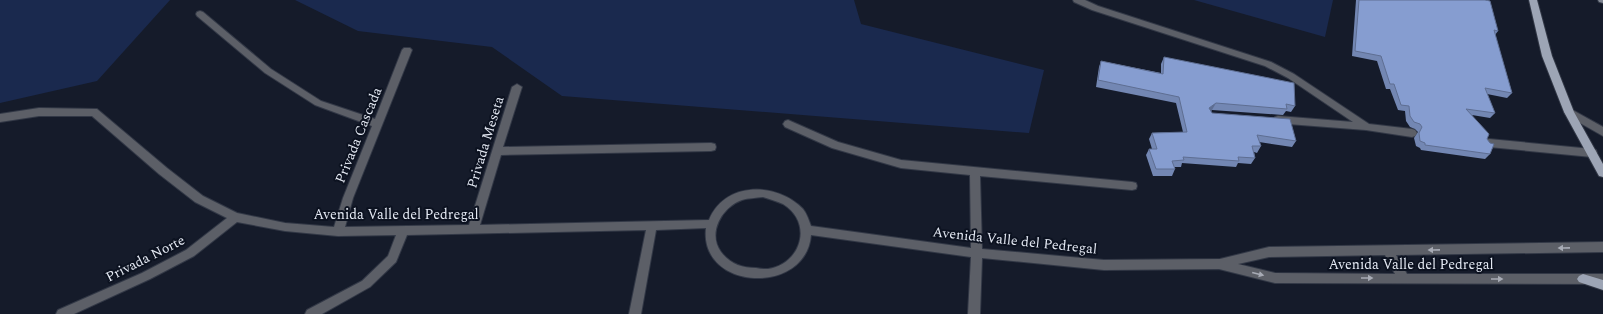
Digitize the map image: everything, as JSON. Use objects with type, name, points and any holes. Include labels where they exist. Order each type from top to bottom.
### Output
[{"type":"main road","points":[[1533,0],[1547,56],[1569,112],[1603,173]]},
{"type":"main road","points":[[1583,279],[1603,285]]},
{"type":"street","points":[[1077,0],[1095,8],[1268,64],[1291,76],[1367,127]]},
{"type":"street","points":[[200,14],[268,71],[318,103],[378,124]]},
{"type":"street","name":"Privada Cascada","points":[[338,232],[348,198],[407,50]]},
{"type":"street","name":"Privada Meseta","points":[[473,229],[517,87]]},
{"type":"street","name":"Avenida Valle del Pedregal","points":[[0,118],[40,112],[94,112],[163,171],[199,199],[235,217],[285,227],[338,232],[711,224]]},
{"type":"street","points":[[1569,112],[1603,132]]},
{"type":"street","points":[[1266,119],[1367,127],[1412,133]]},
{"type":"street","points":[[788,124],[835,145],[901,164],[1132,186]]},
{"type":"street","points":[[1488,143],[1592,154]]},
{"type":"street","points":[[497,151],[711,147]]},
{"type":"street","points":[[974,314],[977,253],[975,172]]},
{"type":"street","points":[[763,193],[777,196],[788,201],[801,214],[807,230],[806,241],[801,252],[793,262],[781,270],[768,274],[753,274],[739,271],[727,266],[718,257],[712,246],[710,235],[711,224],[717,213],[731,201],[750,194],[763,193]]},
{"type":"street","name":"Privada Norte","points":[[62,314],[146,276],[190,253],[235,217]]},
{"type":"street","points":[[635,314],[652,225]]},
{"type":"street","name":"Avenida Valle del Pedregal","points":[[807,230],[977,253],[1104,265],[1220,264],[1269,252],[1603,247]]},
{"type":"street","points":[[311,314],[366,284],[392,259],[403,231]]},
{"type":"street","points":[[1388,251],[1404,279]]},
{"type":"street","name":"Avenida Valle del Pedregal","points":[[1220,264],[1275,278],[1603,279]]},
{"type":"shaded area","points":[[0,0],[170,0],[97,81],[0,103]]},
{"type":"shaded area","points":[[295,0],[854,0],[861,24],[1044,70],[1029,133],[562,96],[492,47],[358,31]]},
{"type":"shaded area","points":[[1194,0],[1333,0],[1325,37]]},
{"type":"building","points":[[1359,0],[1490,1],[1498,31],[1494,30],[1512,93],[1485,88],[1495,113],[1466,109],[1489,134],[1487,139],[1490,143],[1494,144],[1490,154],[1425,145],[1425,143],[1420,141],[1419,133],[1422,127],[1420,124],[1414,122],[1410,116],[1409,106],[1401,105],[1394,84],[1390,84],[1381,56],[1355,51]]},
{"type":"building","points":[[1164,57],[1294,83],[1295,106],[1286,104],[1287,109],[1216,103],[1209,108],[1212,113],[1290,119],[1296,141],[1257,135],[1261,146],[1252,146],[1255,158],[1238,157],[1239,161],[1183,157],[1184,160],[1172,161],[1175,169],[1156,169],[1149,149],[1157,149],[1152,133],[1187,132],[1179,97],[1098,80],[1101,61],[1163,74]]}]
